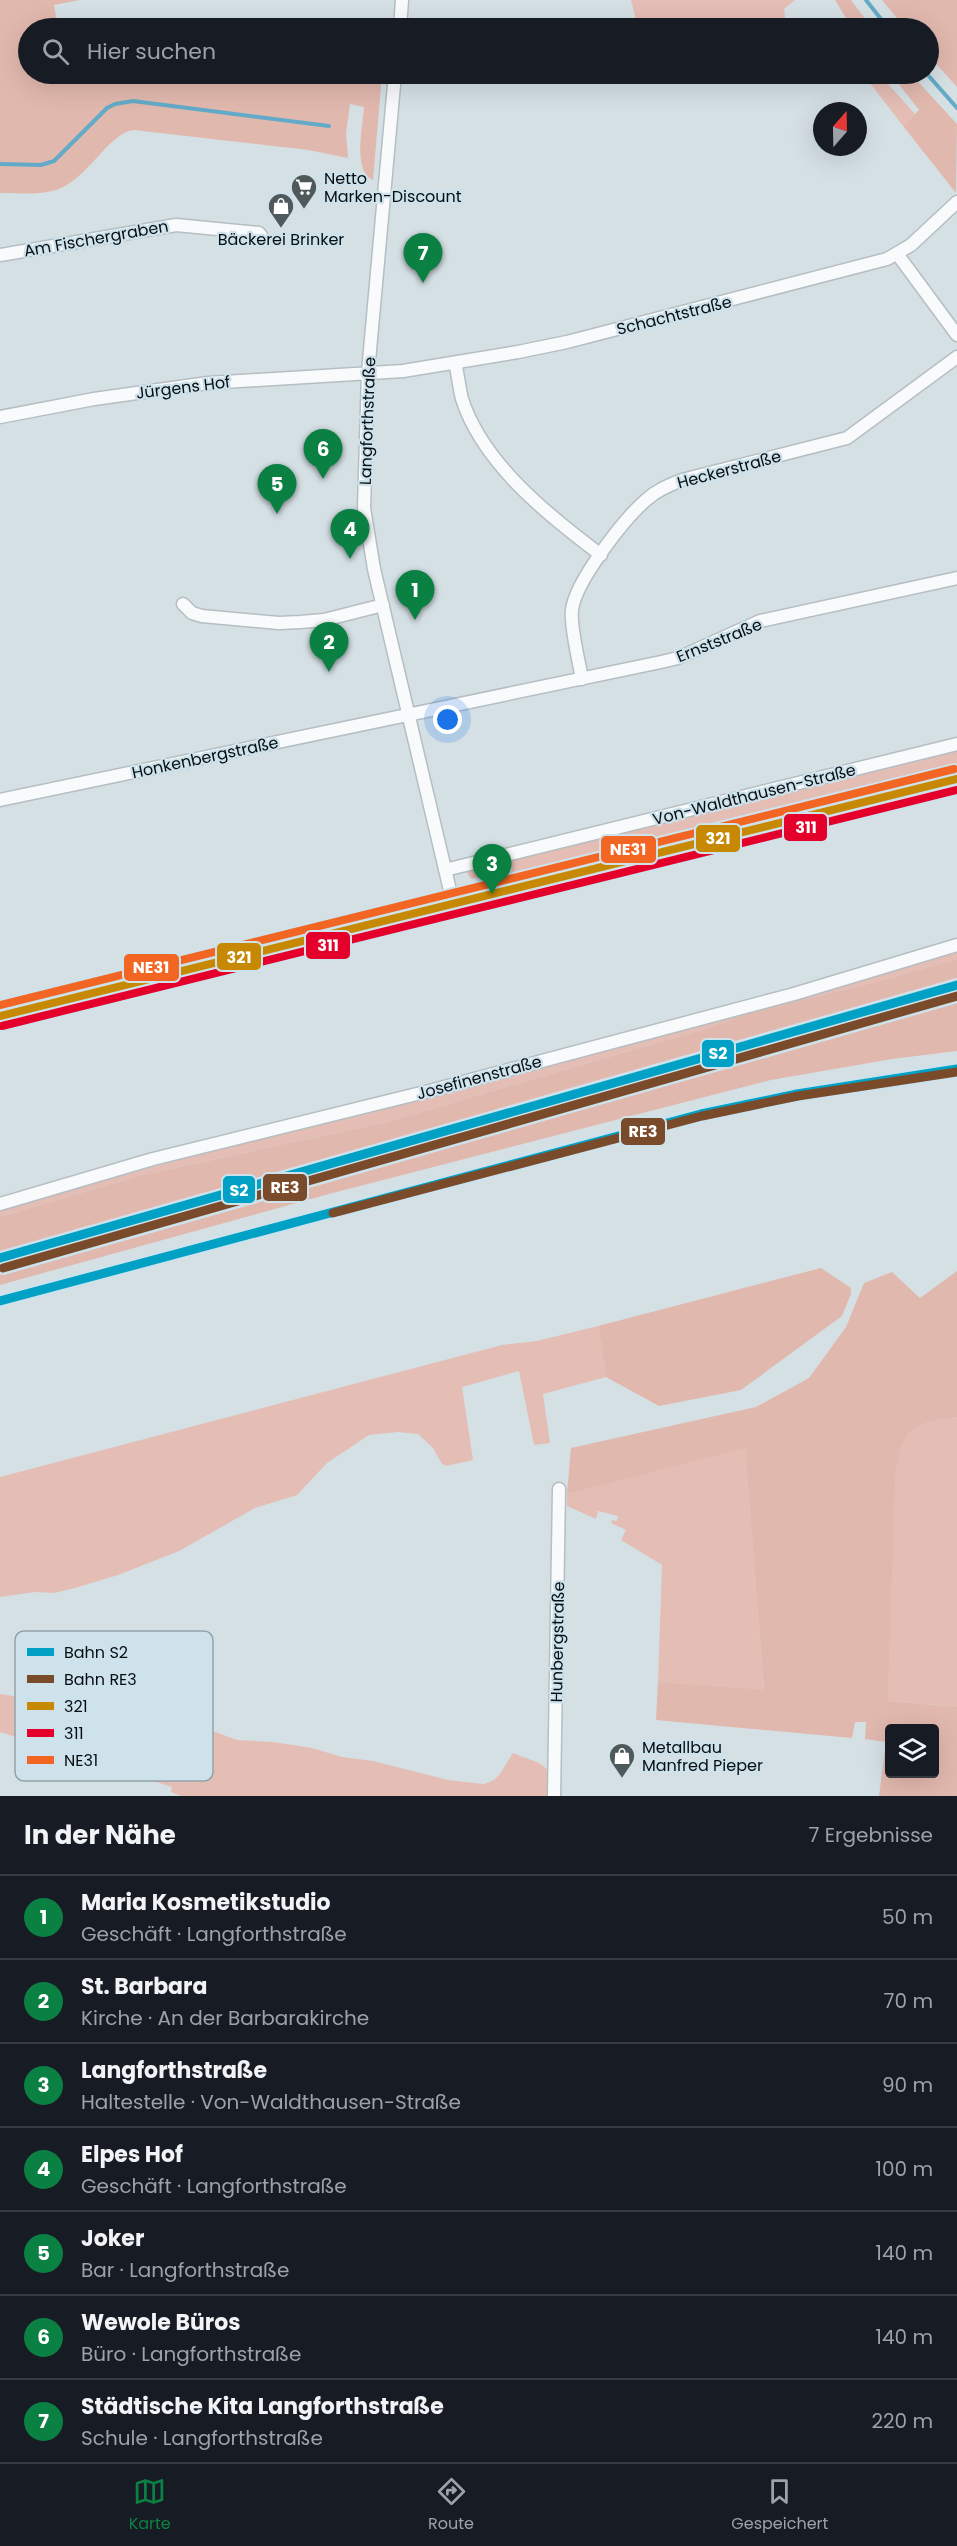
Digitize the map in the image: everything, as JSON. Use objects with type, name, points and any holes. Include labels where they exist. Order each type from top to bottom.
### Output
[{"type":"street","points":[[401,18],[402,0]]},
{"type":"street","name":"Langforthstraße","points":[[394,84],[368,372],[364,508],[368,538],[383,605],[453,903]]},
{"type":"street","name":"Schachtstraße","points":[[368,372],[455,363],[578,339],[857,268],[898,255],[957,202]]},
{"type":"street","name":"Am Fischergraben","points":[[0,255],[176,225],[259,233],[262,237]]},
{"type":"street","points":[[898,255],[957,335]]},
{"type":"street","name":"Heckerstraße","points":[[582,679],[571,618],[572,608],[580,585],[636,510],[662,489],[682,480],[847,438],[957,357]]},
{"type":"street","points":[[455,363],[462,399],[489,448],[530,497],[601,555]]},
{"type":"street","name":"Jürgens Hof","points":[[0,417],[94,399],[208,383],[368,372]]},
{"type":"street","name":"Ernststraße","points":[[410,714],[678,658],[760,621],[957,578]]},
{"type":"street","points":[[183,604],[192,613],[201,616],[279,623],[324,620],[383,605]]},
{"type":"street","name":"Honkenbergstraße","points":[[0,800],[410,714]]},
{"type":"street","name":"Von-Waldthausen-Straße","points":[[445,870],[957,744]]},
{"type":"street","points":[[0,1016],[957,779]]},
{"type":"street","name":"Josefinenstraße","points":[[0,1204],[153,1159],[429,1091],[794,994],[957,945]]},
{"type":"street","name":"Hunbergstraße","points":[[555,1796],[559,1489]]},
{"type":"shaded area","points":[[0,0],[80,0],[54,5],[56,18],[18,18],[18,84],[381,84],[373,180],[367,175],[361,158],[364,107],[350,104],[346,133],[348,158],[308,150],[134,130],[115,139],[76,179],[64,186],[40,193],[0,193]]},
{"type":"shaded area","points":[[631,0],[795,0],[784,9],[785,18],[636,18]]},
{"type":"shaded area","points":[[835,0],[851,0],[864,18],[846,18]]},
{"type":"shaded area","points":[[882,0],[957,0],[957,87],[939,67],[939,18],[897,18]]},
{"type":"shaded area","points":[[871,84],[888,84],[915,114],[903,126]]},
{"type":"shaded area","points":[[899,84],[920,84],[957,124],[956,193],[903,126],[919,110]]},
{"type":"shaded area","points":[[957,749],[957,772],[947,775],[514,881],[510,861],[501,864],[503,872],[471,879],[466,871]]},
{"type":"shaded area","points":[[957,951],[957,959],[744,1015],[705,1029],[387,1122],[138,1176],[0,1217],[0,1210],[199,1154],[435,1096],[438,1092],[443,1091],[448,1094],[517,1075],[519,1070],[530,1071],[811,994]]},
{"type":"shaded area","points":[[957,959],[957,979],[0,1253],[0,1217],[138,1176],[387,1122],[705,1029],[743,1015]]},
{"type":"shaded area","points":[[957,979],[957,981],[0,1254],[147,1210]]},
{"type":"shaded area","points":[[957,992],[957,1051],[892,1059],[771,1080],[329,1194],[0,1285],[0,1270],[573,1100]]},
{"type":"shaded area","points":[[821,1268],[851,1288],[851,1294],[842,1316],[741,1390],[659,1406],[606,1377],[598,1326]]},
{"type":"shaded area","points":[[957,1271],[957,1417],[927,1423],[910,1432],[901,1448],[895,1478],[888,1701],[957,1707],[957,1796],[879,1796],[885,1750],[885,1778],[939,1778],[939,1724],[885,1724],[885,1742],[865,1739],[866,1722],[855,1722],[852,1738],[656,1720],[658,1682],[764,1690],[745,1448],[567,1494],[571,1448],[756,1407],[809,1378],[846,1327],[864,1283],[892,1272],[920,1298]]},
{"type":"shaded area","points":[[598,1326],[606,1377],[543,1394],[550,1443],[534,1445],[519,1371],[462,1387],[473,1460],[446,1466],[442,1464],[433,1448],[418,1434],[398,1432],[369,1435],[327,1463],[297,1495],[255,1508],[179,1551],[118,1575],[75,1588],[54,1593],[35,1592],[0,1597],[0,1477],[502,1345],[537,1341]]},
{"type":"shaded area","points":[[957,1417],[957,1707],[888,1701],[894,1478],[897,1461],[910,1432],[927,1423]]},
{"type":"shaded area","points":[[745,1447],[764,1691],[658,1682],[662,1565],[621,1540],[626,1530],[611,1523],[612,1520],[617,1521],[618,1516],[598,1511],[596,1519],[567,1506],[567,1494]]},
{"type":"shaded area","points":[[0,1694],[15,1696],[15,1737],[0,1732]]},
{"type":"shaded area","points":[[213,1731],[237,1740],[273,1742],[312,1748],[342,1757],[373,1761],[448,1780],[484,1784],[494,1780],[500,1774],[513,1753],[538,1763],[547,1770],[551,1784],[551,1796],[181,1796],[171,1792],[172,1787],[153,1781],[213,1781]]},
{"type":"waterway","points":[[866,0],[880,18]]},
{"type":"waterway","points":[[936,84],[957,108]]},
{"type":"waterway","points":[[0,164],[41,165],[54,161],[107,108],[133,101],[329,126]]},
{"type":"rail line","name":"S2","points":[[0,1258],[957,985]]},
{"type":"rail line","name":"RE3","points":[[3,1268],[957,996]]},
{"type":"rail line","name":"S2","points":[[0,1301],[701,1114],[797,1094],[957,1069]]},
{"type":"rail line","name":"RE3","points":[[333,1213],[702,1116],[798,1096],[957,1072]]},
{"type":"transit line","name":"NE31","points":[[0,1005],[954,769]]},
{"type":"transit line","name":"321","points":[[0,1016],[957,779]]},
{"type":"transit line","name":"311","points":[[2,1026],[957,790]]},
{"type":"place","name":"Netto Marken-Discount","points":[[304,210]]},
{"type":"place","name":"Bäckerei Brinker","points":[[281,229]]},
{"type":"place","name":"Städtische Kita Langforthstraße","points":[[423,283]]},
{"type":"place","name":"Wewole Büros","points":[[323,479]]},
{"type":"place","name":"Joker","points":[[277,514]]},
{"type":"place","name":"Elpes Hof","points":[[350,559]]},
{"type":"place","name":"Maria Kosmetikstudio","points":[[415,620]]},
{"type":"place","name":"St. Barbara","points":[[329,672]]},
{"type":"place","name":"Langforthstraße","points":[[492,894]]},
{"type":"place","name":"Metallbau Manfred Pieper","points":[[622,1779]]}]
